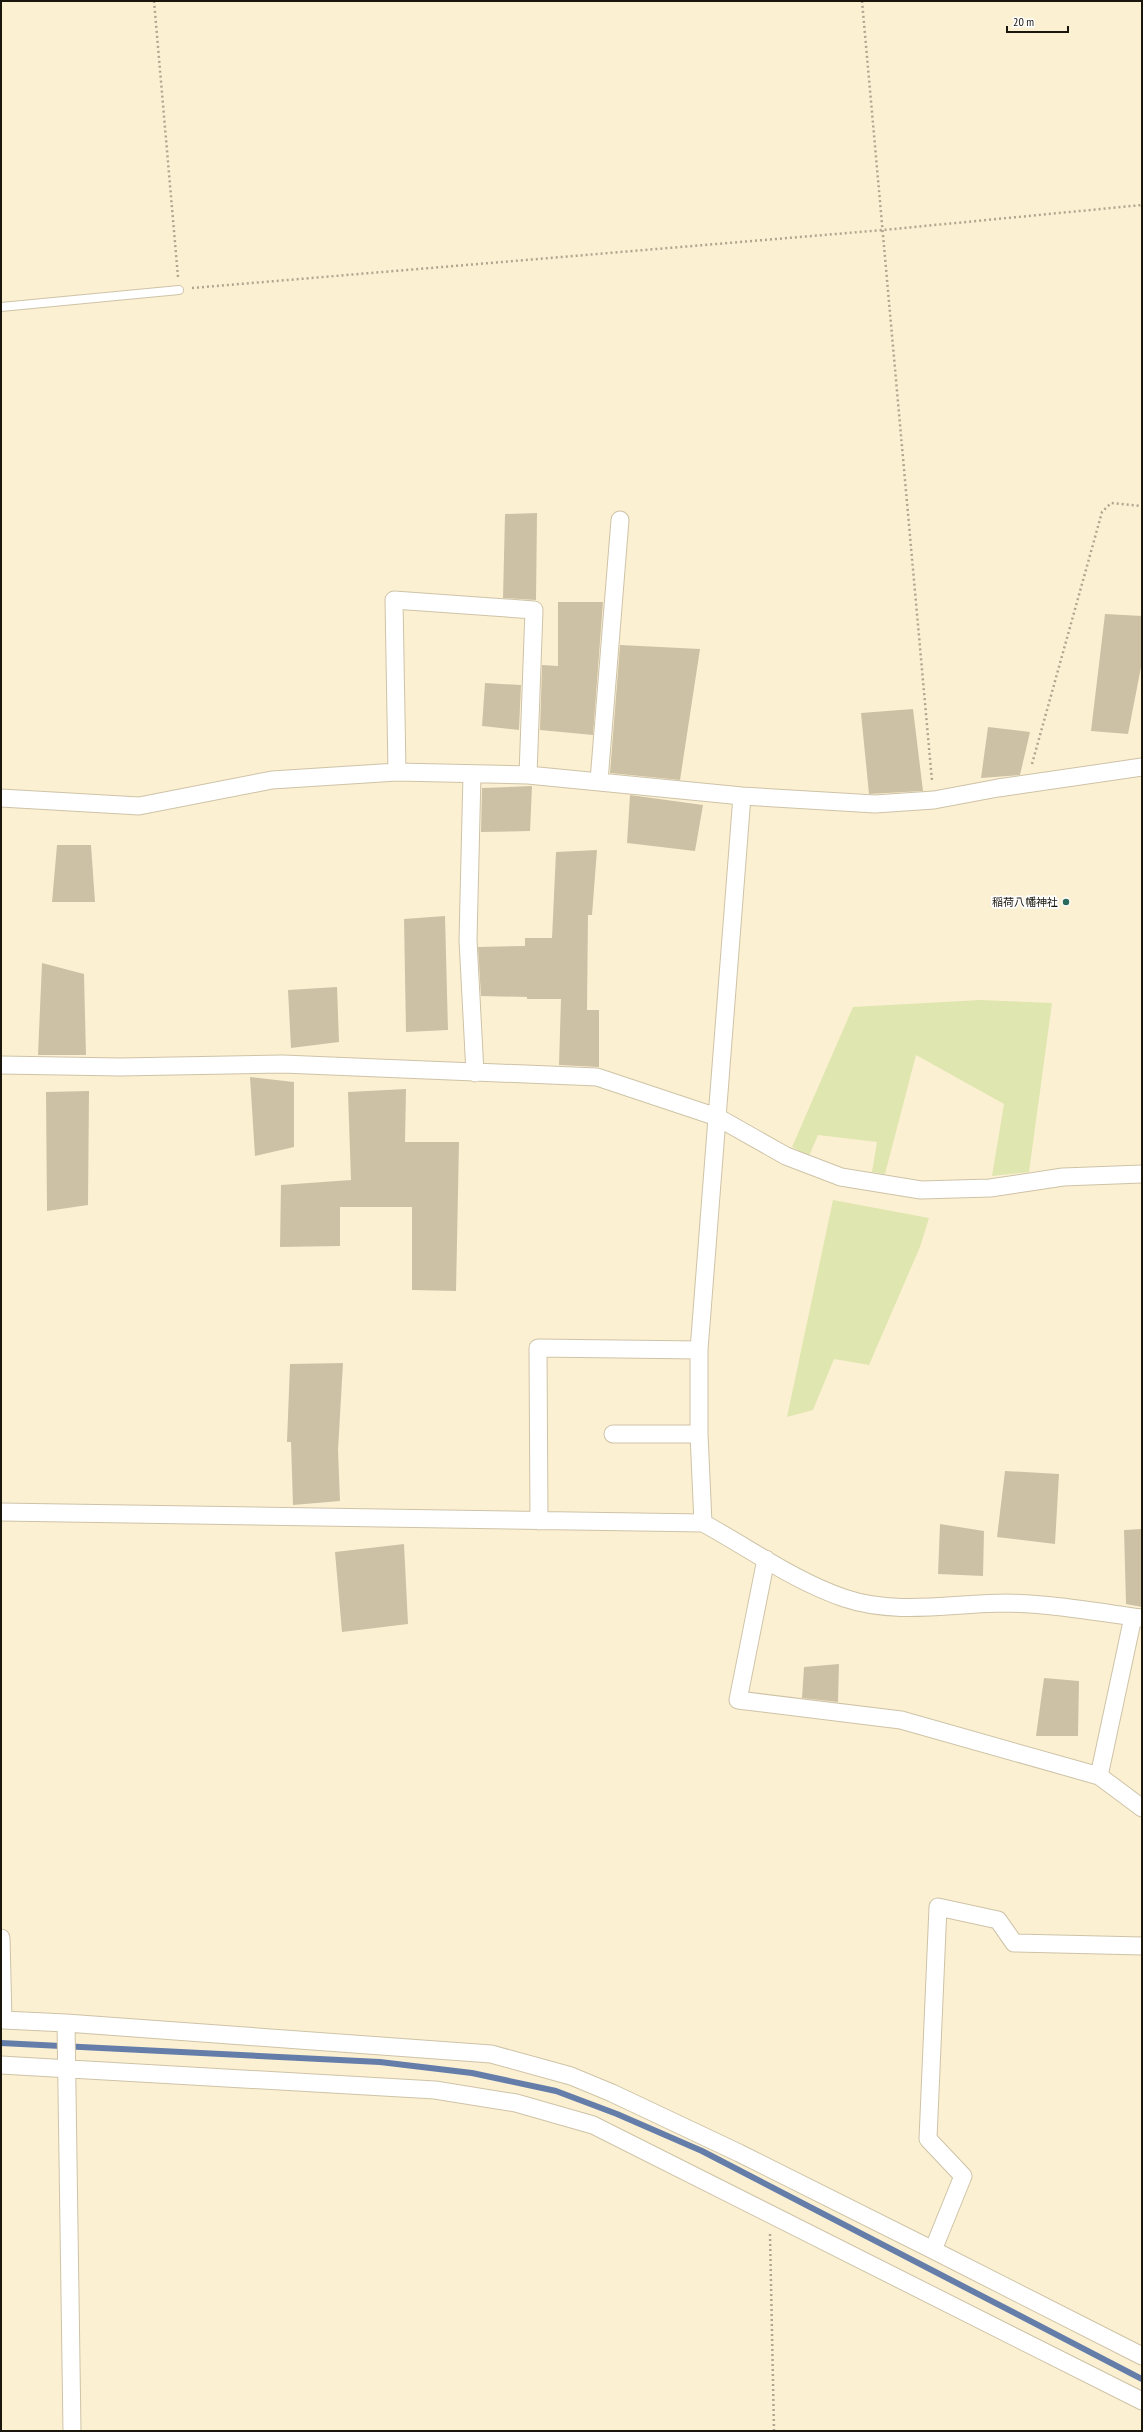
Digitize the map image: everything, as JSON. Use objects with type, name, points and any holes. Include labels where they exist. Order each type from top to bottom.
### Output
[{"type":"street","points":[[600,781],[620,520]]},
{"type":"street","points":[[396,772],[394,600],[534,610],[528,775]]},
{"type":"street","points":[[1,798],[139,806],[272,780],[396,772],[528,775],[742,796],[875,804],[934,800],[1026,784],[1142,767]]},
{"type":"street","points":[[472,774],[468,940],[475,1073]]},
{"type":"street","points":[[703,1522],[699,1434],[699,1350],[742,796]]},
{"type":"street","points":[[1,1065],[120,1067],[283,1064],[597,1077],[718,1118],[786,1156],[841,1177],[921,1190],[990,1188],[1063,1178],[1142,1174]]},
{"type":"street","points":[[539,1521],[538,1348],[699,1350]]},
{"type":"street","points":[[613,1434],[699,1434]]},
{"type":"street","points":[[1,1512],[539,1521],[703,1522],[794,1576],[845,1598],[875,1605],[936,1608],[1006,1603],[1068,1608],[1138,1617],[1099,1776]]},
{"type":"street","points":[[766,1558],[738,1700],[900,1720],[1099,1776],[1142,1808]]},
{"type":"street","points":[[933,2250],[963,2176],[928,2139],[938,1907],[998,1920],[1014,1943],[1142,1946]]},
{"type":"street","points":[[1,1938],[3,2020],[66,2028],[498,2056],[571,2076],[612,2093],[739,2153],[1142,2356]]},
{"type":"street","points":[[66,2028],[72,2431]]},
{"type":"street","points":[[1,2065],[67,2064],[435,2090],[516,2103],[593,2125],[1142,2401]]},
{"type":"lane","points":[[1,307],[179,290]]},
{"type":"path","points":[[154,1],[179,290],[883,230],[1142,205]]},
{"type":"path","points":[[862,1],[934,800]]},
{"type":"path","points":[[1026,784],[1102,512],[1111,503],[1142,506]]},
{"type":"path","points":[[770,2213],[774,2431]]},
{"type":"green space","points":[[980,1000],[1052,1003],[1029,1172],[992,1176],[1004,1104],[916,1055],[885,1174],[872,1172],[877,1142],[818,1135],[809,1156],[792,1147],[853,1007]]},
{"type":"green space","points":[[833,1200],[929,1218],[920,1247],[869,1365],[834,1359],[813,1410],[787,1417]]},
{"type":"building","points":[[537,513],[536,600],[503,598],[505,514]]},
{"type":"building","points":[[558,602],[603,602],[593,735],[540,730],[542,665],[558,666]]},
{"type":"building","points":[[1105,614],[1142,616],[1142,662],[1128,734],[1091,731]]},
{"type":"building","points":[[620,645],[700,649],[680,780],[610,773]]},
{"type":"building","points":[[485,683],[521,685],[519,730],[482,726]]},
{"type":"building","points":[[913,709],[923,791],[869,794],[861,713]]},
{"type":"building","points":[[988,727],[1030,732],[1020,775],[981,778]]},
{"type":"building","points":[[532,786],[530,831],[481,832],[482,788]]},
{"type":"building","points":[[630,795],[703,805],[695,851],[627,843]]},
{"type":"building","points":[[57,845],[91,845],[95,902],[52,902]]},
{"type":"building","points":[[597,850],[592,915],[588,915],[587,1010],[599,1010],[599,1067],[559,1065],[561,999],[527,999],[527,997],[481,996],[478,947],[525,946],[525,938],[552,938],[556,852]]},
{"type":"building","points":[[445,916],[448,1030],[406,1032],[404,919]]},
{"type":"building","points":[[42,963],[84,974],[86,1055],[38,1055]]},
{"type":"building","points":[[337,987],[339,1042],[291,1048],[288,990]]},
{"type":"building","points":[[250,1077],[294,1082],[294,1147],[255,1156]]},
{"type":"building","points":[[406,1089],[405,1142],[459,1142],[456,1291],[412,1290],[412,1207],[340,1207],[340,1246],[280,1247],[281,1185],[351,1180],[348,1092]]},
{"type":"building","points":[[89,1091],[88,1205],[47,1211],[46,1092]]},
{"type":"building","points":[[343,1363],[338,1450],[340,1501],[293,1505],[291,1442],[287,1442],[290,1364]]},
{"type":"building","points":[[1005,1471],[1059,1474],[1055,1544],[997,1537]]},
{"type":"building","points":[[940,1524],[984,1531],[983,1576],[938,1574]]},
{"type":"building","points":[[1142,1529],[1142,1607],[1126,1604],[1124,1530]]},
{"type":"building","points":[[404,1544],[408,1624],[342,1632],[335,1552]]},
{"type":"building","points":[[839,1664],[838,1702],[802,1698],[804,1667]]},
{"type":"building","points":[[1044,1678],[1079,1681],[1078,1736],[1036,1736]]},
{"type":"waterway","points":[[1,2043],[380,2062],[472,2073],[556,2091],[617,2114],[702,2151],[1142,2379]]},
{"type":"place","name":"稲荷八幡神社","points":[[1066,902]]}]
